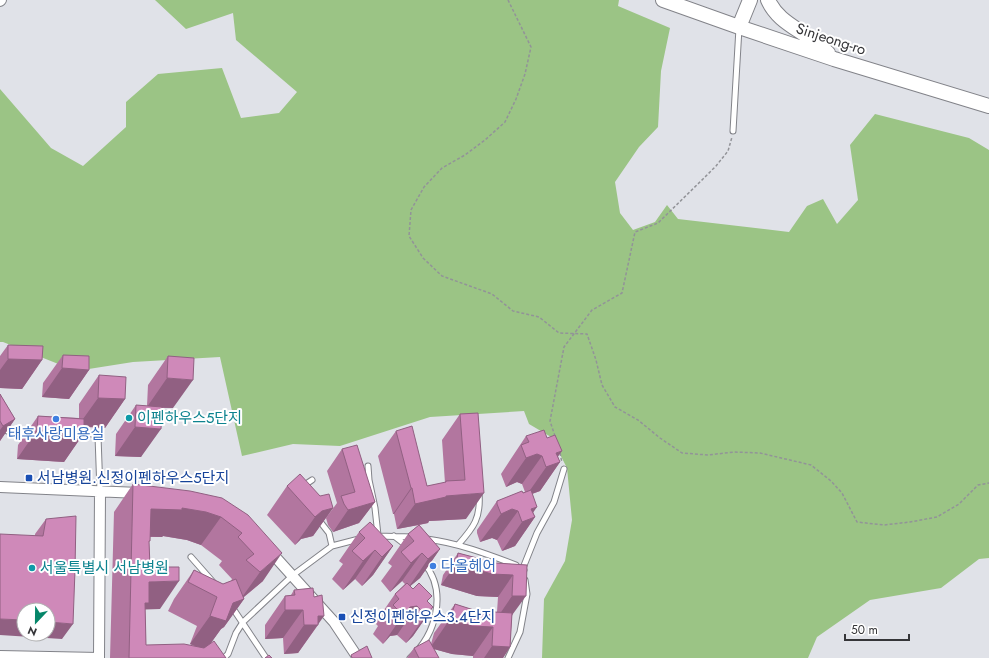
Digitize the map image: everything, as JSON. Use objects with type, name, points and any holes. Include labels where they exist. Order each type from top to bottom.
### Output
[{"type":"main road","points":[[665,0],[681,0]]},
{"type":"main road","name":"Sinjeong-ro","points":[[665,0],[834,59],[989,106]]},
{"type":"main road","points":[[739,27],[750,0]]},
{"type":"main road","points":[[768,0],[778,16],[812,40],[834,59]]},
{"type":"street","points":[[0,487],[146,494]]},
{"type":"street","points":[[0,656],[99,658],[100,492]]},
{"type":"street","points":[[260,542],[266,546],[293,575],[334,622],[358,658]]},
{"type":"lane","points":[[733,131],[739,27]]},
{"type":"lane","points":[[7,431],[38,432]]},
{"type":"lane","points":[[69,433],[92,434],[98,436],[100,492]]},
{"type":"lane","points":[[368,466],[378,536]]},
{"type":"lane","points":[[508,658],[520,632],[527,594],[523,568],[537,533],[554,502],[564,469]]},
{"type":"lane","points":[[301,489],[312,480]]},
{"type":"lane","points":[[458,545],[474,526],[479,513],[479,488]]},
{"type":"lane","points":[[316,516],[329,533],[332,546]]},
{"type":"lane","points":[[394,536],[412,550]]},
{"type":"lane","points":[[370,537],[407,536],[437,540],[458,545],[516,565]]},
{"type":"lane","points":[[224,658],[228,654],[236,633],[243,622],[293,575],[332,546],[364,538]]},
{"type":"lane","points":[[191,557],[208,575],[217,588]]},
{"type":"lane","points":[[410,658],[426,640],[433,625],[436,612],[435,584],[431,573],[421,559]]},
{"type":"lane","points":[[227,600],[266,658]]},
{"type":"path","points":[[508,0],[531,47],[525,74],[516,99],[505,122],[465,155],[442,168],[424,187],[412,210],[409,236],[423,258],[442,276],[492,294],[513,311],[539,317],[559,333],[587,334],[596,360],[602,385],[616,407],[638,420],[660,438],[682,453],[708,455],[734,452],[760,453],[812,465],[831,481],[842,493],[857,522],[884,525],[937,517],[959,504],[978,485],[989,483]]},
{"type":"path","points":[[556,442],[550,421],[564,347],[592,310],[622,293],[635,232],[658,223],[716,166],[728,151],[733,131]]},
{"type":"path","points":[[558,449],[564,469]]},
{"type":"green space","points":[[155,0],[619,0],[618,6],[670,28],[661,71],[658,127],[639,147],[615,182],[620,213],[633,230],[655,222],[667,205],[678,219],[789,232],[807,206],[823,199],[837,224],[858,200],[850,145],[875,114],[969,138],[989,150],[989,558],[979,559],[941,588],[870,600],[817,637],[808,658],[542,658],[544,599],[565,561],[572,520],[567,468],[551,437],[529,424],[524,411],[430,417],[340,446],[293,444],[242,456],[220,357],[133,362],[76,371],[0,342],[0,89],[51,148],[83,166],[126,127],[126,102],[158,74],[222,68],[241,118],[279,113],[297,92],[236,40],[233,13],[186,29]]},
{"type":"building","points":[[8,345],[43,346],[42,360],[8,359]]},
{"type":"building","points":[[63,355],[89,356],[89,370],[62,368]]},
{"type":"building","points":[[168,356],[194,358],[193,380],[167,378]]},
{"type":"building","points":[[99,375],[126,377],[125,399],[98,398]]},
{"type":"building","points":[[0,394],[15,419],[3,426],[0,421]]},
{"type":"building","points":[[136,405],[162,407],[161,429],[135,427]]},
{"type":"building","points":[[478,413],[484,493],[446,496],[415,504],[396,431],[412,426],[427,486],[446,481],[465,480],[460,414]]},
{"type":"building","points":[[38,416],[84,419],[84,433],[37,430]]},
{"type":"building","points":[[544,430],[547,438],[555,435],[562,451],[556,453],[560,462],[546,467],[542,456],[537,454],[526,458],[521,445],[529,442],[526,436]]},
{"type":"building","points":[[357,445],[375,502],[348,510],[341,496],[355,492],[342,449]]},
{"type":"building","points":[[300,474],[320,496],[329,494],[333,508],[322,511],[315,517],[287,486]]},
{"type":"building","points":[[133,484],[190,491],[222,498],[248,515],[282,553],[260,572],[246,560],[254,554],[238,537],[242,533],[221,517],[206,512],[182,508],[182,510],[151,509],[149,541],[150,567],[179,567],[179,581],[149,582],[149,603],[145,603],[146,645],[184,644],[204,648],[214,641],[226,658],[129,658]]},
{"type":"building","points":[[531,490],[537,507],[531,509],[535,517],[522,522],[518,511],[512,509],[501,514],[497,501],[522,491],[523,493]]},
{"type":"building","name":"서울특별시 서남병원","points":[[76,516],[73,624],[56,623],[56,602],[16,602],[16,620],[0,619],[0,534],[43,536],[46,519]]},
{"type":"building","points":[[370,522],[393,546],[382,557],[375,550],[363,561],[352,551],[365,538],[359,532]]},
{"type":"building","points":[[419,525],[440,549],[428,559],[422,553],[411,563],[401,552],[414,541],[408,534]]},
{"type":"building","points":[[458,553],[496,563],[527,565],[526,596],[512,596],[513,575],[492,574],[456,564]]},
{"type":"building","points":[[194,570],[223,584],[236,579],[244,599],[233,603],[226,621],[210,616],[217,597],[188,582]]},
{"type":"building","points":[[407,583],[413,589],[419,583],[432,596],[427,601],[433,607],[426,615],[417,606],[410,607],[403,615],[393,605],[399,599],[395,594]]},
{"type":"building","points":[[313,588],[314,597],[322,595],[324,616],[318,616],[318,625],[304,625],[303,610],[285,610],[285,596],[295,595],[294,590]]},
{"type":"building","points":[[455,604],[477,611],[512,613],[510,647],[492,646],[493,627],[472,626],[450,619]]},
{"type":"building","points":[[429,640],[439,658],[419,658],[414,648]]},
{"type":"building","points":[[367,646],[372,658],[352,658],[351,655]]},
{"type":"building","points":[[269,655],[272,658],[265,658]]},
{"type":"place","name":"이펜하우스5단지","points":[[129,418]]},
{"type":"place","name":"태후사랑미용실","points":[[56,419]]},
{"type":"place","name":"서남병원.신정이펜하우스5단지","points":[[29,478]]},
{"type":"place","name":"다올헤어","points":[[433,566]]},
{"type":"place","name":"서울특별시 서남병원","points":[[32,568]]},
{"type":"place","name":"신정이펜하우스3.4단지","points":[[342,617]]}]
